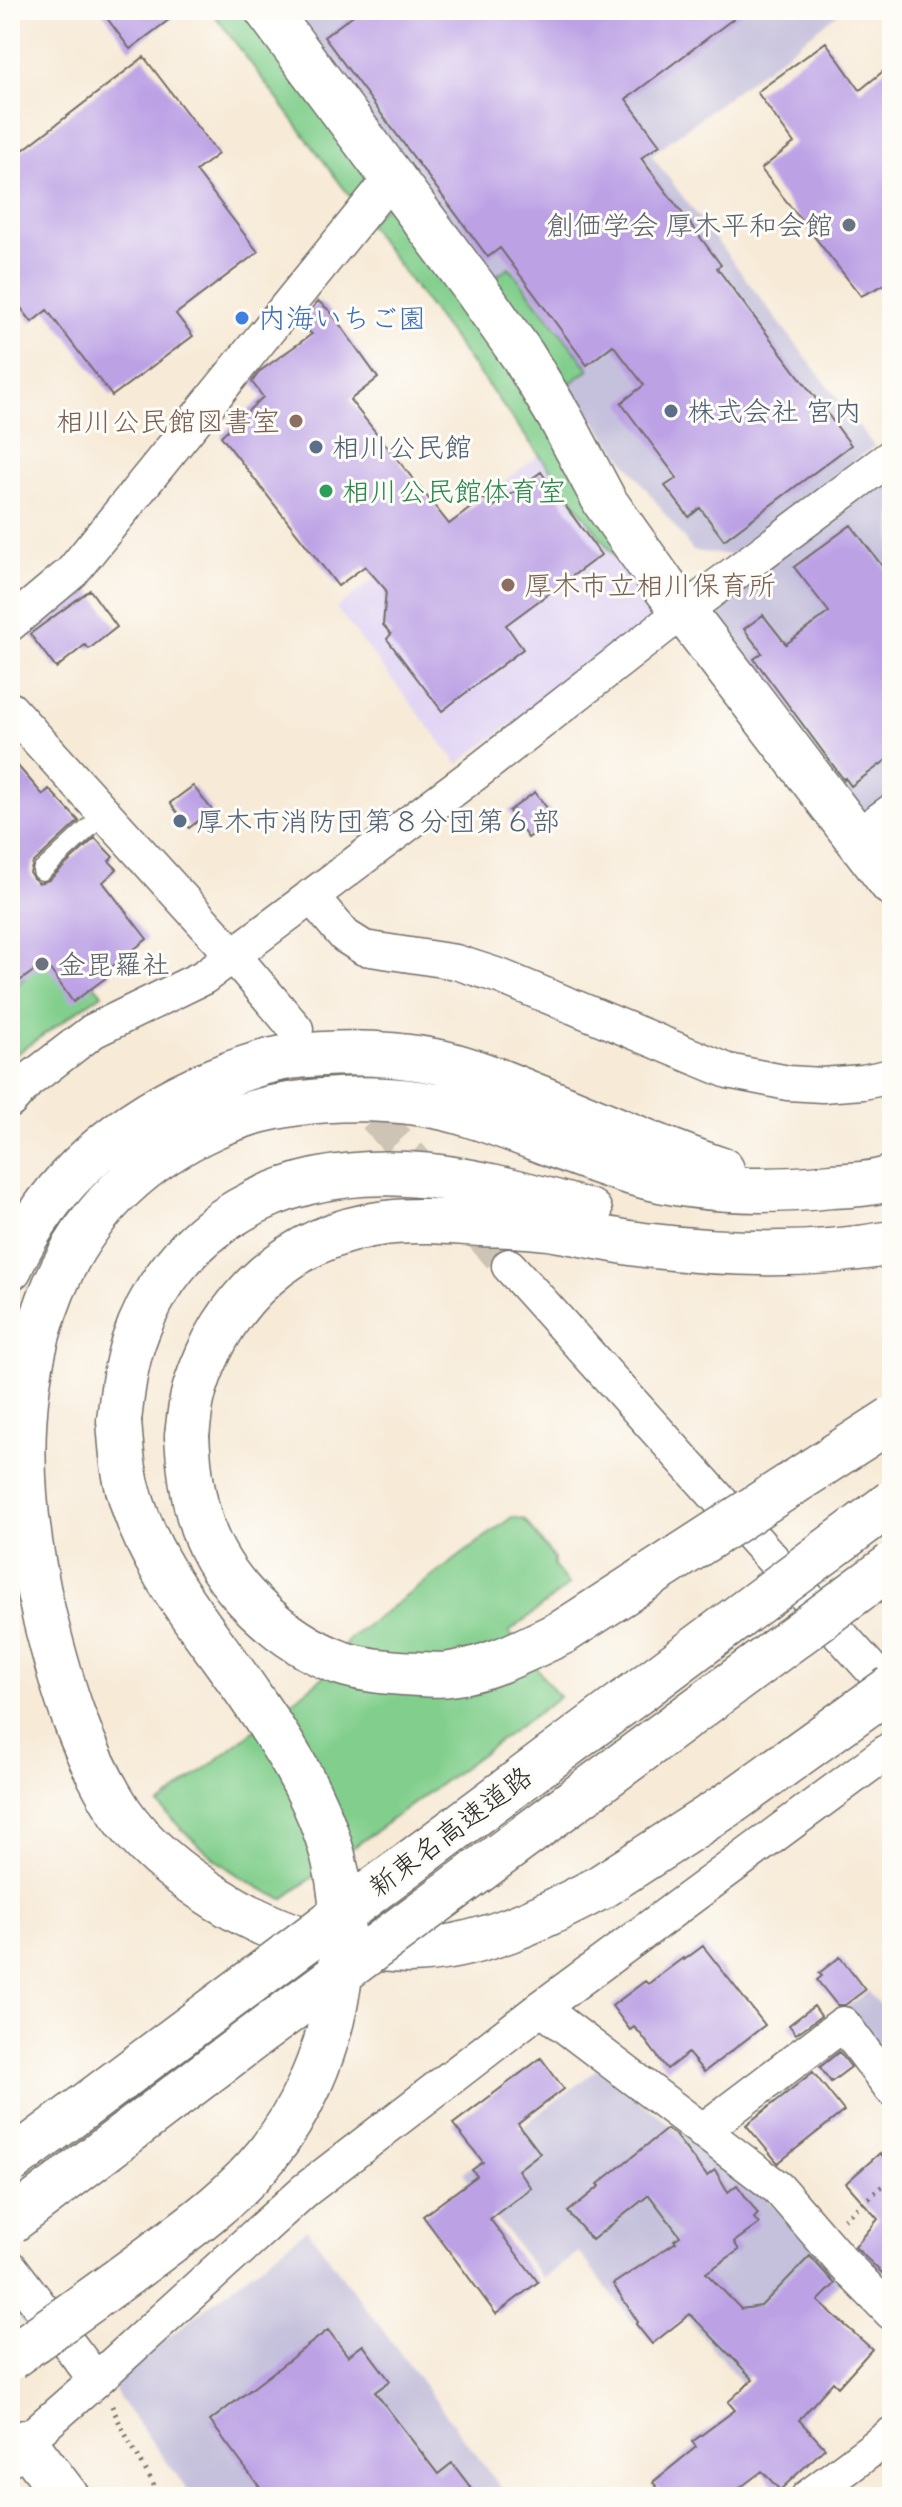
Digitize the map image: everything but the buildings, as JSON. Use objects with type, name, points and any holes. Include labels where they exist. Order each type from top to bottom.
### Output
[{"type":"main road","points":[[267,10],[523,356],[605,502],[892,884]]},
{"type":"main road","points":[[10,1268],[37,1219],[69,1178],[106,1142],[145,1114],[239,1069],[287,1058],[336,1053],[386,1054],[442,1062],[500,1082],[688,1159],[743,1177],[804,1189]]},
{"type":"main road","points":[[892,1178],[804,1189],[733,1190],[667,1181],[632,1173],[464,1112],[415,1104],[333,1098],[272,1108],[216,1125],[167,1151],[128,1182],[95,1219],[66,1260],[44,1310],[31,1355],[24,1409],[22,1463],[34,1571],[58,1672],[75,1723],[122,1815],[154,1851],[189,1881],[268,1927],[321,1944],[412,1951],[461,1944],[511,1930],[558,1910],[599,1888],[729,1804],[892,1690]]},
{"type":"main road","points":[[10,2358],[193,2225],[231,2193],[265,2157],[291,2121],[313,2080],[335,2007],[342,1924],[338,1881],[328,1838],[310,1792],[252,1698],[155,1560],[128,1491],[119,1421],[123,1382],[133,1342],[150,1305],[170,1273],[194,1244],[255,1200],[327,1178],[365,1174],[450,1179],[513,1191],[736,1252]]},
{"type":"main road","points":[[892,1243],[797,1254],[736,1252],[644,1245],[546,1228],[430,1221],[383,1224],[339,1234],[297,1251],[260,1278],[231,1314],[207,1353],[193,1391],[187,1436],[190,1481],[202,1529],[225,1572],[256,1610],[295,1641],[342,1663],[395,1673],[449,1674],[505,1660],[563,1632],[892,1419]]},
{"type":"main road","name":"新東名高速道路","points":[[10,2162],[892,1502]]},
{"type":"main road","name":"新東名高速道路","points":[[10,2222],[892,1565]]},
{"type":"main road","points":[[17,2448],[67,2497]]},
{"type":"street","points":[[10,624],[72,572],[392,177]]},
{"type":"street","points":[[10,1101],[28,1081],[93,1031],[204,977],[892,456]]},
{"type":"street","points":[[14,723],[104,814],[296,1029]]},
{"type":"street","points":[[856,837],[892,811]]},
{"type":"street","points":[[311,896],[345,936],[364,948],[456,962],[502,977],[728,1071],[788,1083],[822,1085],[892,1076]]},
{"type":"street","points":[[509,1266],[892,1690]]},
{"type":"street","points":[[17,2448],[304,2191],[541,2008],[892,1748]]},
{"type":"street","points":[[541,2008],[778,2188],[892,2313]]},
{"type":"street","points":[[702,2131],[843,2024],[892,2089]]},
{"type":"street","points":[[10,2267],[96,2380]]},
{"type":"street","points":[[808,2497],[892,2434]]},
{"type":"lane","points":[[42,871],[104,814]]},
{"type":"path","points":[[821,2238],[892,2178]]},
{"type":"path","points":[[96,2380],[109,2396],[123,2431],[160,2497]]},
{"type":"shaded area","points":[[290,10],[843,10],[651,155],[874,446],[730,555],[693,551],[440,216]]},
{"type":"shaded area","points":[[539,455],[657,615],[458,764],[336,608]]},
{"type":"shaded area","points":[[892,471],[892,794],[862,816],[709,616],[709,608]]},
{"type":"shaded area","points":[[868,1991],[880,2006],[892,1998],[892,2081],[840,2012]]},
{"type":"shaded area","points":[[597,2069],[762,2194],[845,2278],[742,2383],[669,2297],[634,2323],[579,2252],[542,2279],[463,2173]]},
{"type":"shaded area","points":[[307,2229],[508,2497],[193,2497],[115,2391],[119,2376]]},
{"type":"green space","points":[[211,10],[248,10],[378,183],[357,206]]},
{"type":"green space","points":[[388,204],[529,384],[662,620],[367,223]]},
{"type":"green space","points":[[509,267],[589,369],[568,385],[491,280]]},
{"type":"green space","points":[[10,923],[57,943],[102,994],[10,1058],[10,989],[24,979],[20,973]]},
{"type":"green space","points":[[512,1517],[525,1520],[569,1585],[509,1632],[559,1697],[283,1899],[247,1881],[216,1859],[159,1805],[327,1674],[349,1639]]},
{"type":"waterway","points":[[10,2297],[32,2326]]},
{"type":"waterway","points":[[46,2345],[70,2377]]},
{"type":"tunnel","points":[[307,1041],[509,1266]]},
{"type":"place","name":"創価学会 厚木平和会館","points":[[849,225]]},
{"type":"place","name":"内海いちご園","points":[[242,318]]},
{"type":"place","name":"株式会社 宮内","points":[[671,411]]},
{"type":"place","name":"相川公民館図書室","points":[[296,421]]},
{"type":"place","name":"相川公民館","points":[[316,447]]},
{"type":"place","name":"相川公民館体育室","points":[[326,491]]},
{"type":"place","name":"厚木市立相川保育所","points":[[508,585]]},
{"type":"place","name":"厚木市消防団第８分団第６部","points":[[180,821]]},
{"type":"place","name":"金毘羅社","points":[[42,964]]}]
